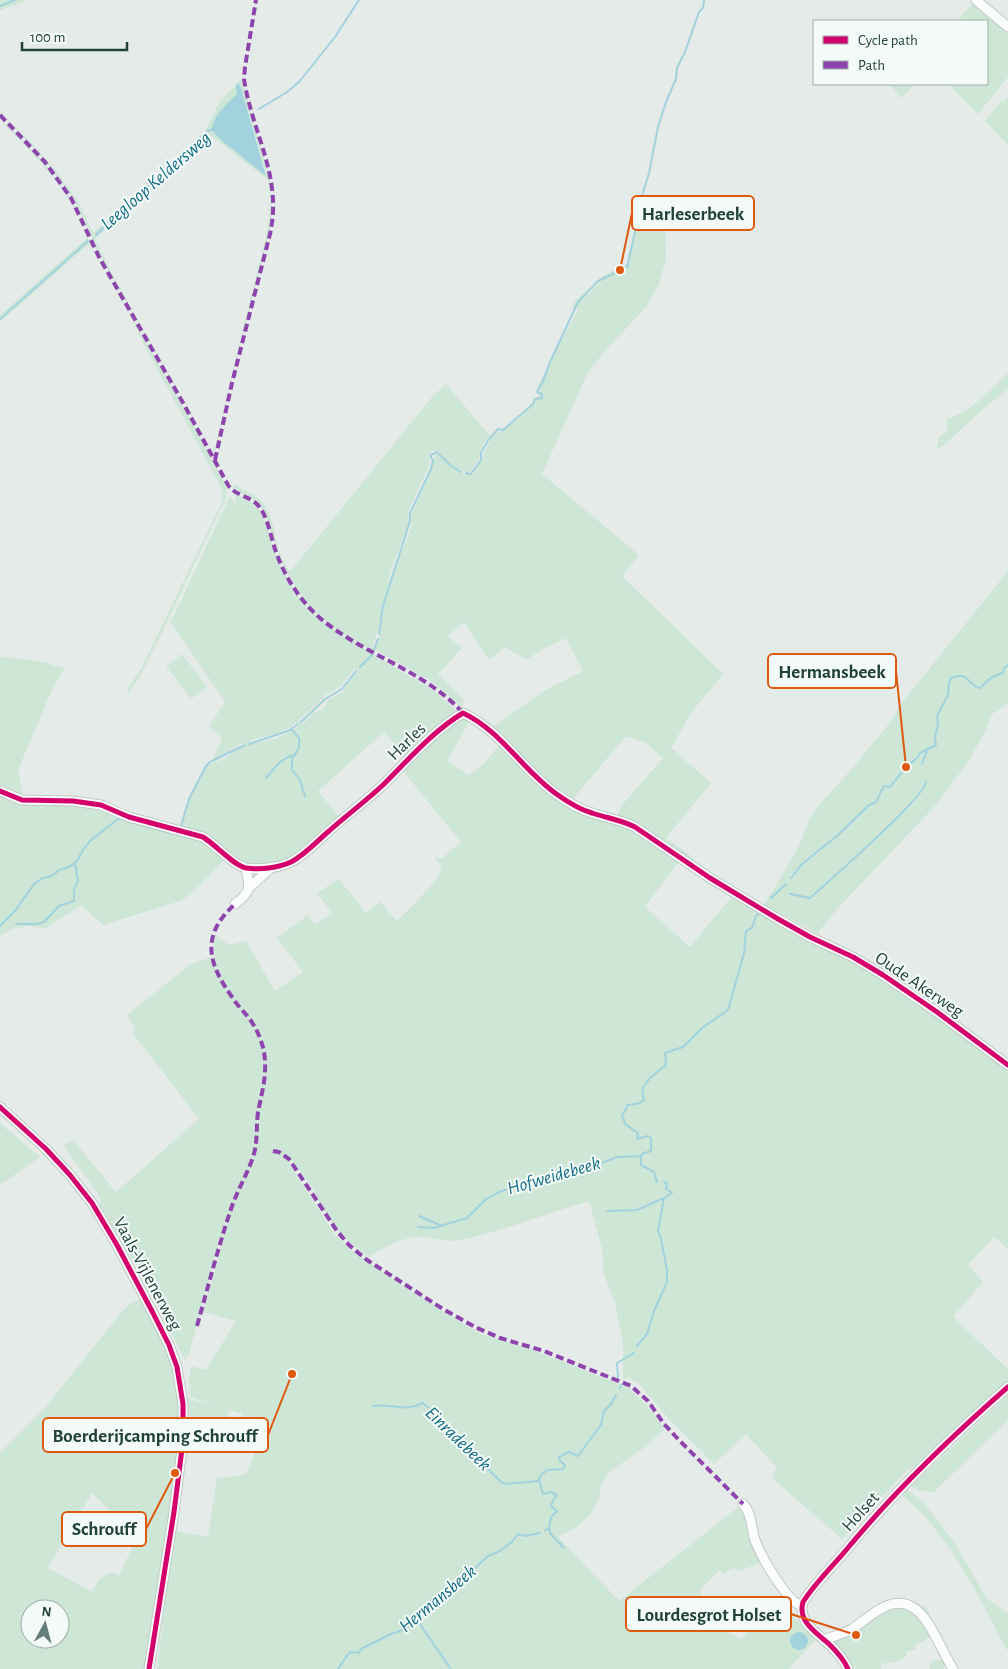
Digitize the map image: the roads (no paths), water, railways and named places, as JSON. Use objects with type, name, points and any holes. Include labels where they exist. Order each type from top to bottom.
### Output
[{"type":"street","points":[[976,0],[1008,27]]},
{"type":"street","name":"Harles","points":[[246,868],[272,867],[289,862],[304,853],[372,794],[432,736],[463,713],[481,723],[542,783],[567,801],[588,812],[623,821],[635,827],[710,878],[810,937]]},
{"type":"street","points":[[0,791],[22,800],[73,801],[107,807],[129,817],[203,838],[219,848],[239,865],[246,868],[250,887]]},
{"type":"street","name":"Harles","points":[[236,904],[247,895],[250,887],[272,867]]},
{"type":"street","name":"Oude Akerweg","points":[[810,937],[853,957],[883,975],[938,1012],[1008,1065]]},
{"type":"street","name":"Vaals-Vijlenerweg","points":[[0,1108],[46,1149],[92,1203],[140,1287],[167,1340],[177,1367],[183,1404],[183,1441],[174,1512],[149,1669]]},
{"type":"street","name":"Holset","points":[[802,1606],[808,1594],[885,1506],[952,1438],[1008,1387]]},
{"type":"street","points":[[743,1504],[748,1510],[754,1538],[768,1567],[792,1599],[802,1606],[803,1616],[807,1624],[842,1658],[848,1669]]},
{"type":"street","points":[[823,1640],[852,1629],[871,1613],[884,1606],[896,1604],[908,1606],[916,1610],[924,1618],[953,1669]]},
{"type":"water","points":[[238,83],[266,176],[212,131],[218,115],[237,94],[236,85]]},
{"type":"water","points":[[799,1632],[805,1635],[808,1641],[805,1647],[799,1650],[793,1647],[790,1641],[793,1635]]},
{"type":"waterway","points":[[0,6],[15,0]]},
{"type":"waterway","name":"Leegloop Keldersweg","points":[[259,109],[287,92],[299,82],[335,37],[359,0]]},
{"type":"waterway","points":[[466,473],[471,474],[481,460],[481,453],[489,439],[498,429],[503,430],[533,404],[535,399],[542,398],[542,394],[537,392],[578,302],[598,281],[627,267],[635,232],[634,216],[649,173],[658,127],[676,79],[677,68],[685,52],[699,12],[703,8],[704,0]]},
{"type":"waterway","name":"Leegloop Keldersweg","points":[[96,235],[206,132],[213,129]]},
{"type":"waterway","name":"Leegloop Keldersweg","points":[[0,319],[88,241]]},
{"type":"waterway","points":[[379,634],[383,606],[410,521],[410,513],[431,469],[433,460],[431,455],[437,452],[450,465],[461,472]]},
{"type":"waterway","points":[[374,650],[378,639]]},
{"type":"waterway","points":[[360,667],[372,655]]},
{"type":"waterway","name":"Hermansbeek","points":[[791,878],[802,864],[837,836],[869,805],[876,802],[884,786],[890,787],[920,753],[936,745],[937,716],[948,695],[951,678],[963,676],[980,688],[992,677],[1003,673],[1004,668],[1008,665]]},
{"type":"waterway","points":[[301,722],[325,699],[342,689],[356,671]]},
{"type":"waterway","points":[[249,744],[288,731],[297,725]]},
{"type":"waterway","points":[[291,729],[299,738],[299,748],[292,759],[292,770],[300,780],[305,796]]},
{"type":"waterway","points":[[181,826],[189,799],[206,766],[210,762],[245,745]]},
{"type":"waterway","points":[[922,764],[928,748]]},
{"type":"waterway","points":[[266,778],[282,761],[294,755]]},
{"type":"waterway","points":[[790,894],[810,898],[894,821],[921,791],[926,782]]},
{"type":"waterway","points":[[0,926],[15,911],[34,884],[43,878],[52,876],[59,870],[69,867],[77,861],[91,840],[118,819],[174,833]]},
{"type":"waterway","points":[[16,924],[44,922],[59,906],[74,901],[74,890],[78,880],[75,864]]},
{"type":"waterway","name":"Hermansbeek","points":[[771,898],[786,884]]},
{"type":"waterway","name":"Hermansbeek","points":[[657,1182],[654,1172],[641,1165],[642,1154],[651,1151],[651,1138],[648,1136],[637,1139],[638,1133],[625,1124],[622,1116],[628,1105],[640,1103],[644,1100],[642,1095],[643,1089],[648,1080],[666,1065],[665,1053],[683,1047],[702,1028],[728,1010],[744,953],[746,931],[752,928],[759,913]]},
{"type":"waterway","name":"Hofweidebeek","points":[[418,1227],[434,1228],[467,1218],[485,1200],[499,1192],[555,1173],[573,1168],[587,1169],[617,1157],[641,1156]]},
{"type":"waterway","name":"Hermansbeek","points":[[637,1346],[647,1334],[654,1311],[667,1282],[667,1270],[658,1231],[664,1198],[672,1193],[666,1189],[667,1183],[664,1182]]},
{"type":"waterway","points":[[607,1211],[637,1210],[664,1198]]},
{"type":"waterway","points":[[419,1216],[442,1226]]},
{"type":"waterway","name":"Hermansbeek","points":[[618,1377],[617,1363],[634,1353]]},
{"type":"waterway","name":"Hermansbeek","points":[[545,1531],[549,1528],[551,1517],[557,1511],[551,1504],[557,1495],[551,1492],[543,1494],[539,1480],[540,1476],[547,1470],[563,1469],[565,1465],[560,1461],[559,1457],[569,1452],[578,1456],[601,1425],[604,1411],[612,1403],[616,1395]]},
{"type":"waterway","name":"Einradebeek","points":[[373,1406],[404,1408],[423,1403],[500,1481],[505,1484],[538,1481]]},
{"type":"waterway","points":[[549,1528],[550,1533],[564,1548]]},
{"type":"waterway","name":"Hermansbeek","points":[[338,1669],[350,1652],[359,1653],[361,1649],[407,1628],[415,1621],[432,1598],[443,1594],[458,1584],[488,1556],[498,1552],[512,1542],[518,1534],[525,1536],[540,1533]]},
{"type":"waterway","points":[[417,1620],[451,1669]]},
{"type":"place","name":"Harleserbeek","points":[[620,270]]},
{"type":"place","name":"Hermansbeek","points":[[906,767]]},
{"type":"place","name":"Boerderijcamping Schrouff","points":[[292,1374]]},
{"type":"place","name":"Schrouff","points":[[175,1473]]},
{"type":"place","name":"Lourdesgrot Holset","points":[[856,1635]]}]
